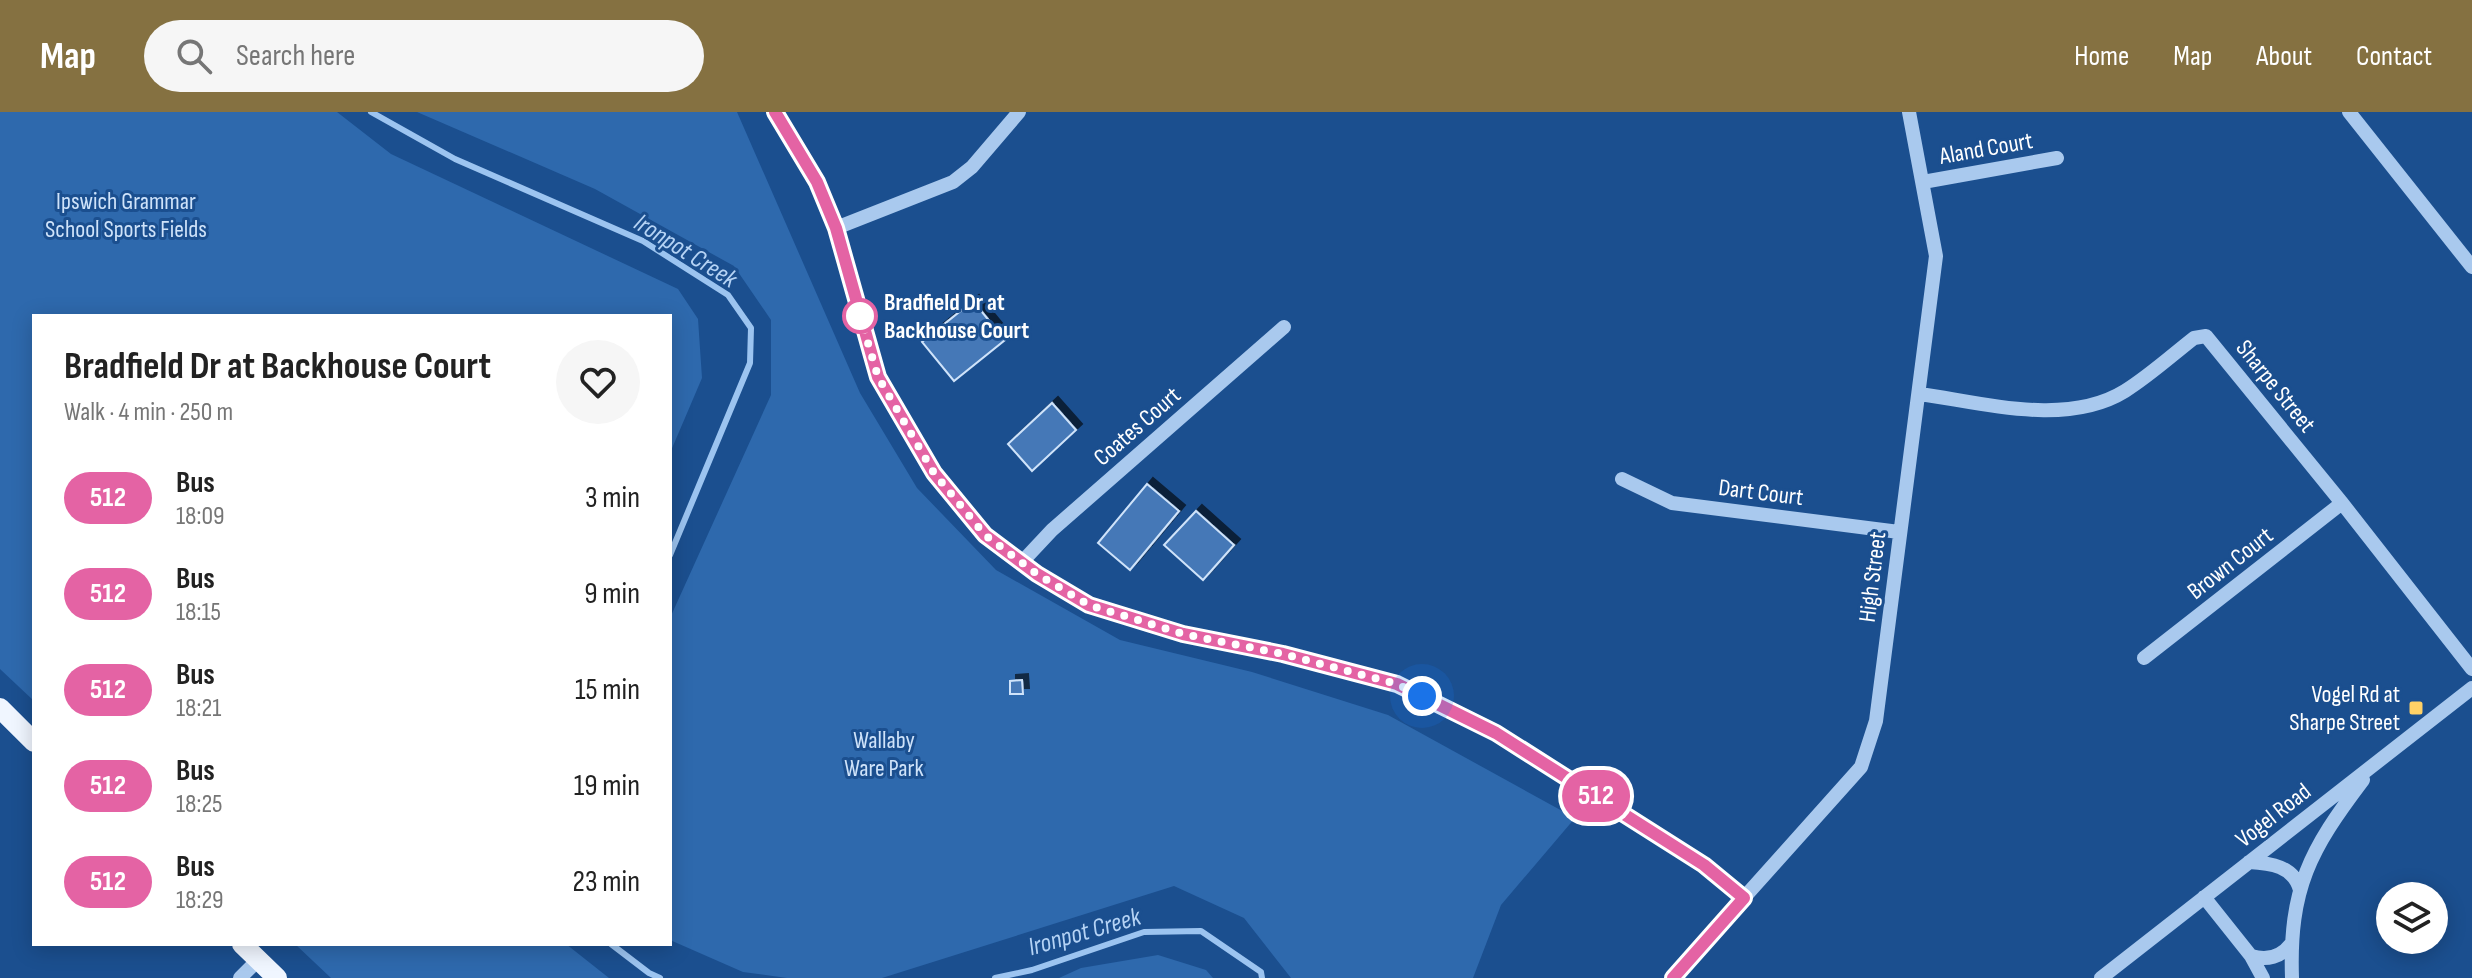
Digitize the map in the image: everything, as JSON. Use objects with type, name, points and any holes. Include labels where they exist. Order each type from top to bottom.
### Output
[{"type":"main road","points":[[0,708],[32,740]]},
{"type":"main road","points":[[244,946],[277,978]]},
{"type":"street","points":[[775,112],[817,182],[836,228],[878,377],[934,473],[985,535],[1089,605],[1183,634],[1283,654],[1397,684],[1496,733],[1704,865],[1744,898]]},
{"type":"street","points":[[836,228],[953,182],[972,167],[1019,112]]},
{"type":"street","name":"High Street","points":[[1672,978],[1861,767],[1876,721],[1936,256],[1909,112]]},
{"type":"street","points":[[2349,112],[2472,267]]},
{"type":"street","name":"Aland Court","points":[[1923,182],[2057,158]]},
{"type":"street","name":"Coates Court","points":[[1022,562],[1052,530],[1284,327]]},
{"type":"street","name":"Sharpe Street","points":[[1920,394],[2050,412],[2091,407],[2124,392],[2194,338],[2206,336],[2472,669]]},
{"type":"street","name":"Dart Court","points":[[1622,479],[1672,503],[1899,532]]},
{"type":"street","name":"Brown Court","points":[[2144,658],[2342,503]]},
{"type":"street","name":"Vogel Road","points":[[2101,978],[2472,688]]},
{"type":"street","points":[[2292,978],[2291,944],[2300,890],[2313,855],[2327,827],[2375,763]]},
{"type":"street","points":[[2249,862],[2272,864],[2286,870],[2295,878],[2300,890]]},
{"type":"street","points":[[2204,897],[2251,956],[2263,978]]},
{"type":"street","points":[[2251,956],[2272,958],[2291,944]]},
{"type":"street","points":[[240,978],[258,960]]},
{"type":"green space","name":"Ipswich Grammar School Sports Fields","points":[[0,112],[337,112],[391,154],[678,289],[698,319],[702,378],[672,448],[672,314],[32,314],[32,699],[0,669]]},
{"type":"green space","name":"Wallaby Ware Park","points":[[417,112],[737,112],[860,393],[917,488],[996,570],[1120,640],[1252,672],[1388,715],[1575,818],[1501,905],[1473,978],[1291,978],[1244,918],[1174,886],[882,978],[787,978],[743,972],[672,941],[672,614],[771,395],[771,320],[734,266],[595,189]]},
{"type":"green space","points":[[297,946],[569,946],[609,978],[331,978]]},
{"type":"green space","points":[[1158,955],[1206,970],[1213,978],[1059,978],[1081,968]]},
{"type":"building","points":[[973,301],[1005,340],[954,381],[922,342]]},
{"type":"building","points":[[1052,403],[1076,430],[1032,471],[1008,444]]},
{"type":"building","points":[[1147,484],[1179,511],[1130,570],[1098,543]]},
{"type":"building","points":[[1196,511],[1234,545],[1203,580],[1164,545]]},
{"type":"building","points":[[1022,680],[1023,694],[1010,694],[1010,681]]},
{"type":"waterway","name":"Ironpot Creek","points":[[371,112],[455,159],[643,241],[728,295],[751,328],[750,363],[672,550]]},
{"type":"waterway","name":"Ironpot Creek","points":[[995,978],[1032,970],[1144,932],[1201,931],[1261,972],[1262,978]]},
{"type":"waterway","name":"Ironpot Creek","points":[[614,946],[660,978]]},
{"type":"bus line","name":"512","points":[[775,112],[817,182],[836,228],[878,377],[934,473],[985,535],[1037,574],[1089,605],[1183,634],[1283,654],[1397,684],[1496,733],[1704,865],[1744,898],[1673,978]]},
{"type":"place","name":"Bradfield Dr at Backhouse Court","points":[[860,316]]},
{"type":"place","name":"Vogel Rd at Sharpe Street","points":[[2416,708]]},
{"type":"route","points":[[860,316],[858,309],[878,377],[934,473],[985,535],[1037,574],[1089,605],[1183,634],[1283,654],[1397,684],[1422,696]]}]
